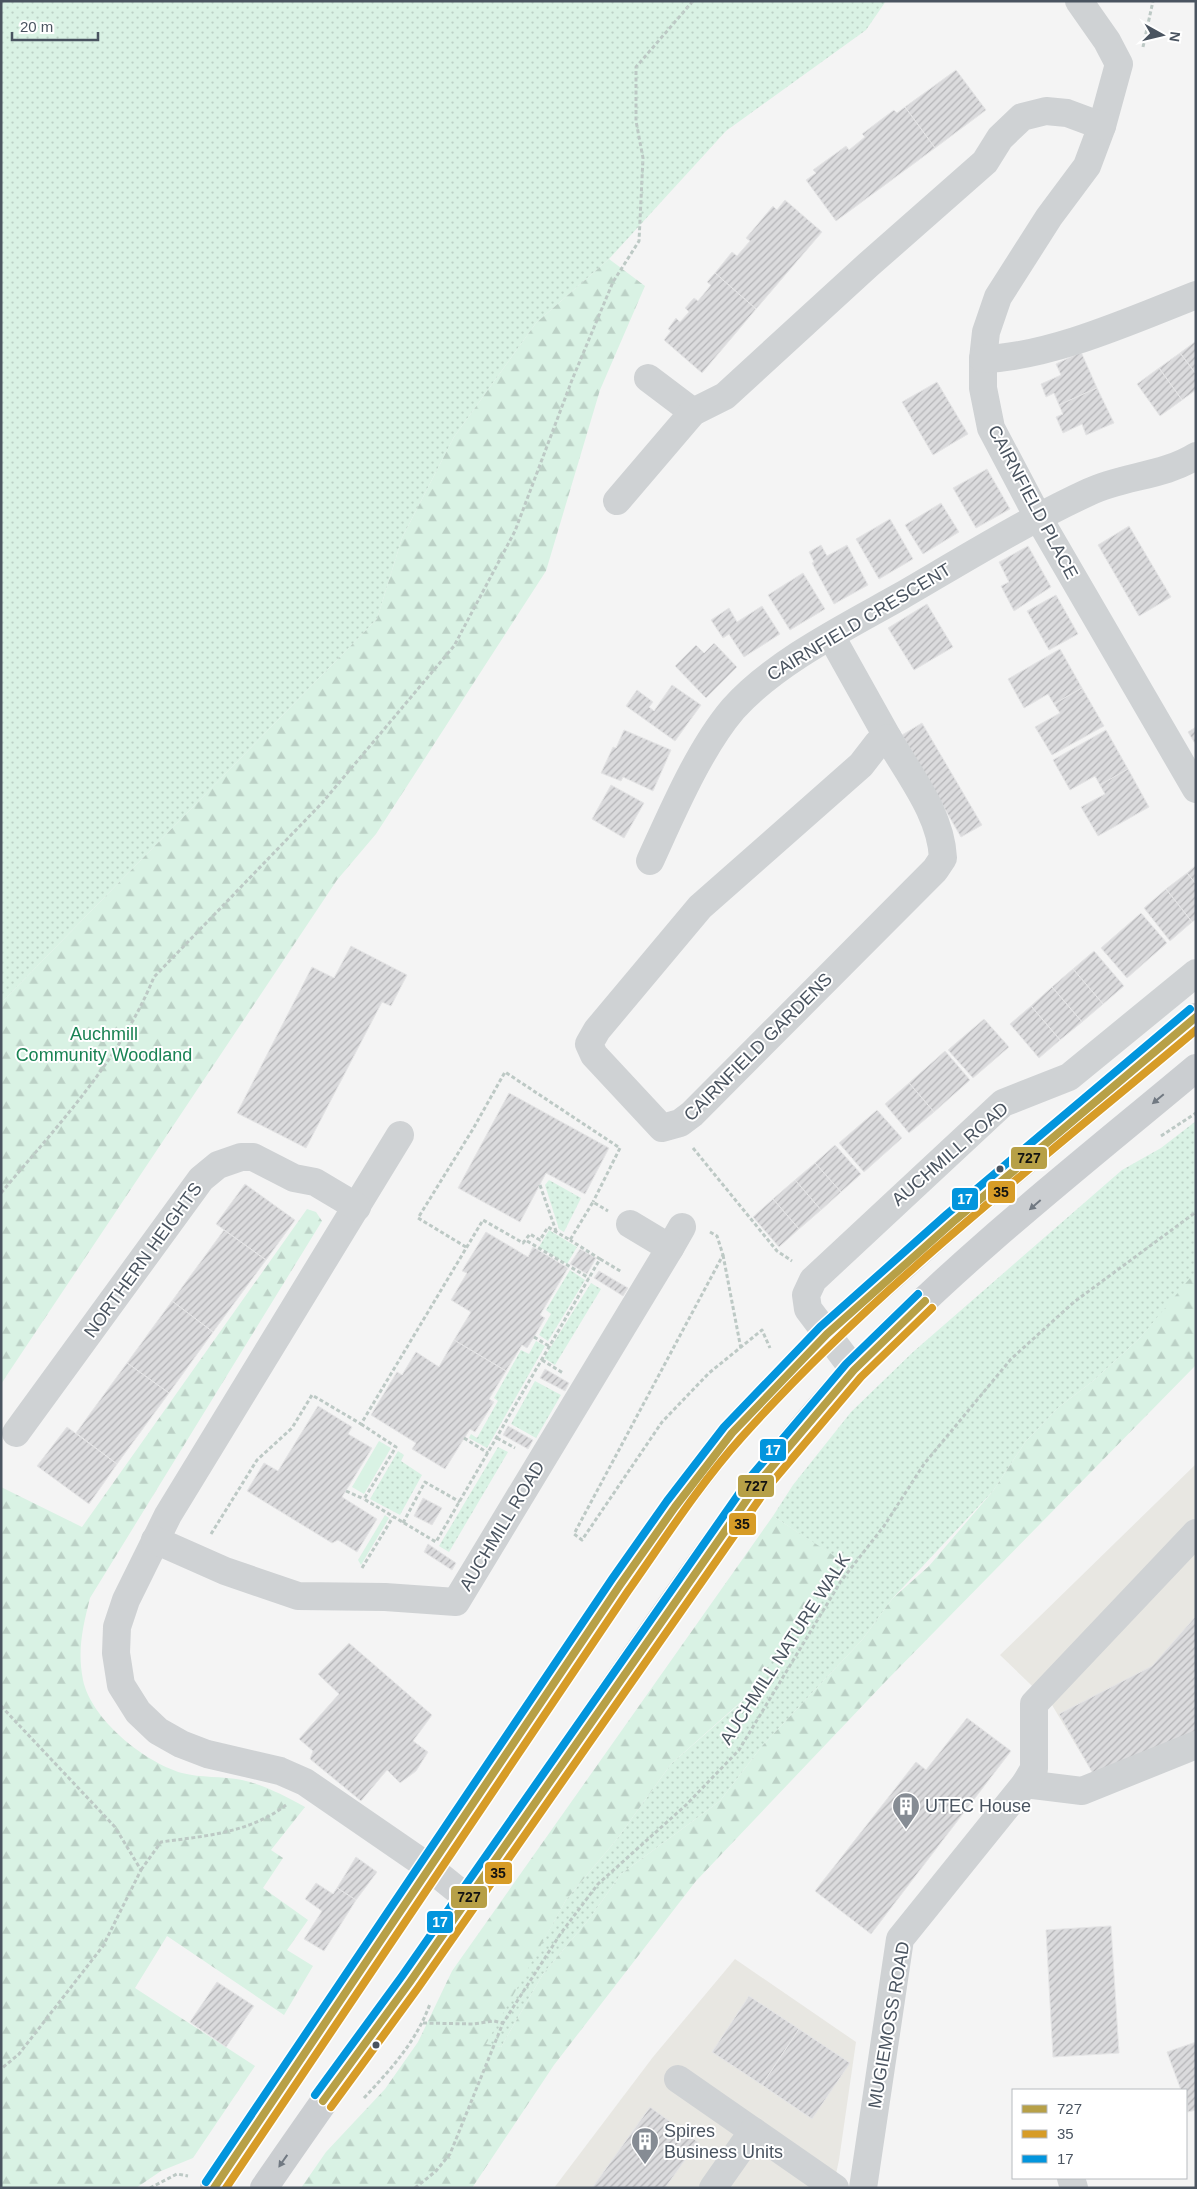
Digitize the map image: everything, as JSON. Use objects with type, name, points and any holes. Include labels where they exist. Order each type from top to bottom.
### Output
[{"type":"main road","points":[[203,2183],[430,1868],[620,1585],[675,1507],[732,1433],[827,1334],[953,1222],[1196,1017]]},
{"type":"main road","points":[[264,2188],[331,2089],[410,1982],[760,1481],[854,1370],[920,1305],[1196,1068]]},
{"type":"street","points":[[1079,1],[1107,41],[1119,64]]},
{"type":"street","name":"CAIRNFIELD PLACE","points":[[1119,64],[1102,126],[1087,166],[1049,217],[998,297],[986,332],[982,359],[983,388],[991,428],[1038,517],[1196,788]]},
{"type":"street","points":[[617,501],[693,412],[725,396],[868,264],[985,162],[1000,138],[1022,117],[1046,111],[1067,114],[1102,126]]},
{"type":"street","points":[[982,359],[1012,358],[1079,338],[1196,295]]},
{"type":"street","points":[[648,378],[693,412]]},
{"type":"street","name":"CAIRNFIELD CRESCENT","points":[[650,861],[707,748],[732,711],[758,684],[831,636],[1038,517],[1119,480],[1156,472],[1186,462],[1196,456]]},
{"type":"street","name":"CAIRNFIELD GARDENS","points":[[831,636],[933,816],[940,831],[943,858],[928,877],[692,1114],[680,1124],[662,1128],[594,1055],[589,1044],[597,1030],[700,907],[861,765],[878,743],[888,738]]},
{"type":"street","name":"AUCHMILL ROAD","points":[[813,1280],[1003,1103],[1069,1077],[1196,973]]},
{"type":"street","points":[[400,1135],[155,1540],[126,1600],[117,1626],[116,1653],[122,1685],[138,1712],[158,1731],[181,1744],[207,1754],[280,1771],[311,1785],[430,1868],[468,1898]]},
{"type":"street","name":"NORTHERN HEIGHTS","points":[[16,1433],[201,1179],[218,1165],[242,1157],[254,1157],[294,1178],[314,1182],[357,1207]]},
{"type":"street","points":[[630,1224],[676,1238]]},
{"type":"street","name":"AUCHMILL ROAD","points":[[155,1540],[196,1559],[298,1596],[385,1597],[456,1602],[676,1238]]},
{"type":"street","points":[[813,1280],[809,1287],[806,1302],[808,1309],[854,1370]]},
{"type":"street","name":"MUGIEMOSS ROAD","points":[[863,2188],[900,1939],[1025,1784],[1034,1769],[1034,1704],[1196,1533]]},
{"type":"street","points":[[1025,1784],[1082,1791],[1196,1745]]},
{"type":"street","points":[[678,2079],[835,2188]]},
{"type":"street","points":[[713,2188],[753,2131]]},
{"type":"path","points":[[1,1193],[103,1071],[140,1011],[154,977],[322,803],[454,646],[515,531],[572,380],[613,282],[639,241],[644,158],[636,121],[636,67],[693,1]]},
{"type":"path","points":[[1119,64],[1139,63],[1153,1]]},
{"type":"path","points":[[466,1247],[418,1218],[473,1129],[504,1072],[620,1148],[593,1202],[570,1240]]},
{"type":"path","points":[[1154,1141],[1196,1113]]},
{"type":"path","points":[[680,1124],[694,1150],[750,1220],[777,1251],[813,1280]]},
{"type":"path","points":[[540,1185],[557,1232]]},
{"type":"path","points":[[593,1202],[630,1224]]},
{"type":"path","name":"AUCHMILL NATURE WALK","points":[[415,2188],[436,2171],[450,2154],[503,2023],[561,1933],[598,1884],[686,1806],[739,1750],[841,1581],[884,1526],[924,1464],[1011,1359],[1074,1302],[1196,1212]]},
{"type":"path","points":[[361,1424],[483,1220],[523,1242],[526,1241],[589,1278]]},
{"type":"path","points":[[676,1238],[696,1224],[717,1236],[723,1255],[741,1349]]},
{"type":"path","points":[[346,1491],[364,1499],[436,1542],[600,1259],[548,1227],[540,1240],[530,1234],[526,1241]]},
{"type":"path","points":[[723,1255],[574,1534],[582,1540],[662,1422],[709,1373],[741,1349],[762,1330],[770,1348]]},
{"type":"path","points":[[534,1338],[549,1346]]},
{"type":"path","points":[[196,1559],[257,1460],[292,1428],[312,1395],[396,1447],[364,1499]]},
{"type":"path","points":[[464,1438],[488,1453]]},
{"type":"path","points":[[403,1523],[425,1482],[460,1502]]},
{"type":"path","points":[[345,1596],[393,1517]]},
{"type":"path","points":[[1,1706],[115,1827],[141,1870]]},
{"type":"path","points":[[1,2069],[20,2054],[102,1946],[141,1870],[161,1842],[236,1830],[278,1812],[311,1785]]},
{"type":"path","points":[[359,2103],[398,2061],[423,2023],[432,1998]]},
{"type":"path","points":[[423,2023],[473,2024],[494,2021],[503,2023]]},
{"type":"path","points":[[150,2188],[177,2174],[203,2183]]},
{"type":"shaded area","points":[[1196,1464],[1196,1749],[1095,1777],[1052,1705],[1000,1655]]},
{"type":"shaded area","points":[[735,1959],[856,2042],[839,2160],[833,2188],[554,2188],[653,2057]]},
{"type":"green space","points":[[1,1],[886,1],[866,30],[726,131],[609,259],[536,323],[454,437],[402,538],[377,619],[1,1003]]},
{"type":"green space","name":"Auchmill Community Woodland","points":[[609,259],[645,286],[600,390],[546,571],[376,834],[337,880],[1,1384],[1,1003],[377,619],[402,538],[454,437],[536,323]]},
{"type":"green space","points":[[1196,1121],[1196,1273],[1140,1338],[1093,1381],[1059,1407],[1026,1441],[993,1491],[892,1599],[862,1640],[762,1746],[720,1801],[621,1874],[590,1918],[543,1974],[501,2047],[485,2044],[566,1900],[617,1839],[671,1764],[744,1700],[838,1559],[773,1516],[793,1485],[851,1412],[913,1352],[1122,1170],[1161,1148]]},
{"type":"green space","points":[[549,1180],[581,1198],[564,1232],[559,1229],[545,1185]]},
{"type":"green space","points":[[307,1209],[316,1212],[322,1221],[90,1598],[83,1628],[81,1669],[88,1695],[96,1709],[121,1737],[152,1759],[182,1773],[250,1782],[274,1791],[305,1807],[271,1850],[283,1858],[263,1888],[308,1920],[287,1950],[313,1966],[284,2015],[167,1936],[135,1988],[255,2066],[193,2158],[161,2171],[136,2188],[1,2188],[1,1487],[82,1527]]},
{"type":"green space","points":[[549,1230],[577,1247],[567,1264],[539,1247]]},
{"type":"green space","points":[[570,1270],[585,1280],[548,1341],[539,1335],[551,1314],[546,1310]]},
{"type":"green space","points":[[1196,1271],[1196,1365],[886,1681],[696,1881],[554,2065],[472,2188],[301,2188],[326,2152],[385,2089],[418,2042],[452,1971],[773,1516],[839,1559],[762,1675],[743,1700],[671,1764],[617,1839],[566,1900],[486,2044],[501,2047],[543,1974],[590,1918],[621,1874],[720,1801],[762,1746],[862,1640],[892,1599],[929,1566],[993,1491],[1026,1441],[1059,1407],[1093,1381],[1140,1338]]},
{"type":"green space","points":[[591,1283],[601,1289],[555,1365],[544,1358]]},
{"type":"green space","points":[[536,1341],[545,1346],[487,1448],[469,1438],[471,1434],[477,1438],[498,1401],[494,1398],[521,1350],[529,1354]]},
{"type":"green space","points":[[535,1381],[561,1395],[536,1438],[511,1424]]},
{"type":"green space","points":[[379,1441],[391,1448],[364,1494],[352,1487]]},
{"type":"green space","points":[[498,1447],[508,1452],[449,1552],[439,1546]]},
{"type":"green space","points":[[398,1451],[404,1455],[401,1461],[422,1475],[400,1515],[370,1499]]},
{"type":"green space","points":[[385,1515],[389,1518],[361,1565],[358,1560]]},
{"type":"building","points":[[956,70],[986,110],[935,148],[905,107]]},
{"type":"building","points":[[905,107],[935,148],[836,221],[806,180],[816,173],[813,170],[846,146],[849,150],[865,137],[862,134],[894,110],[897,113]]},
{"type":"building","points":[[785,200],[822,232],[756,309],[715,273],[732,252],[737,256],[750,241],[746,238],[773,206],[777,210]]},
{"type":"building","points":[[715,273],[756,309],[702,373],[664,340],[671,331],[668,329],[676,318],[680,322],[689,312],[685,308],[694,298],[698,301],[711,285],[707,282]]},
{"type":"building","points":[[1196,341],[1196,374],[1180,353]]},
{"type":"building","points":[[1081,352],[1097,388],[1059,405],[1054,393],[1046,397],[1041,384],[1061,375],[1056,364]]},
{"type":"building","points":[[1180,353],[1196,374],[1196,390],[1182,400],[1159,368]]},
{"type":"building","points":[[1159,368],[1182,400],[1160,416],[1137,384]]},
{"type":"building","points":[[937,382],[968,434],[933,455],[902,402]]},
{"type":"building","points":[[1097,388],[1114,423],[1086,435],[1082,424],[1063,433],[1056,417],[1063,414],[1059,405]]},
{"type":"building","points":[[987,469],[1010,509],[976,528],[953,488]]},
{"type":"building","points":[[941,503],[959,532],[923,554],[905,525]]},
{"type":"building","points":[[890,519],[913,559],[879,579],[856,539]]},
{"type":"building","points":[[1129,526],[1171,597],[1139,616],[1098,545]]},
{"type":"building","points":[[821,545],[827,556],[847,545],[868,585],[834,604],[812,563],[814,562],[809,552]]},
{"type":"building","points":[[1028,546],[1051,587],[1014,611],[1001,586],[1009,582],[999,562]]},
{"type":"building","points":[[803,573],[825,609],[790,630],[768,595]]},
{"type":"building","points":[[1056,595],[1078,634],[1049,650],[1027,611]]},
{"type":"building","points":[[927,604],[953,647],[914,670],[888,628]]},
{"type":"building","points":[[762,606],[780,634],[744,657],[729,634],[723,638],[711,620],[729,608],[737,622]]},
{"type":"building","points":[[714,643],[737,667],[706,698],[675,666],[696,645],[704,653]]},
{"type":"building","points":[[1060,649],[1082,688],[1054,704],[1048,694],[1024,708],[1008,679]]},
{"type":"building","points":[[672,685],[701,705],[675,741],[626,706],[637,690],[653,702],[649,707],[654,711]]},
{"type":"building","points":[[1082,688],[1104,726],[1052,755],[1035,727],[1060,713],[1054,704]]},
{"type":"building","points":[[922,723],[982,825],[961,837],[902,735]]},
{"type":"building","points":[[1196,727],[1196,745],[1188,732]]},
{"type":"building","points":[[624,730],[671,750],[653,791],[623,777],[621,781],[601,773],[613,747],[616,748]]},
{"type":"building","points":[[1106,730],[1128,769],[1100,785],[1095,776],[1070,790],[1053,760]]},
{"type":"building","points":[[1128,769],[1149,807],[1098,836],[1081,807],[1105,794],[1100,785]]},
{"type":"building","points":[[611,785],[644,803],[624,838],[592,819]]},
{"type":"building","points":[[1196,865],[1196,884],[1187,873]]},
{"type":"building","points":[[1187,873],[1196,884],[1196,919],[1192,922],[1166,889]]},
{"type":"building","points":[[1166,889],[1192,922],[1170,941],[1144,908]]},
{"type":"building","points":[[1141,913],[1167,943],[1127,978],[1101,948]]},
{"type":"building","points":[[351,946],[407,975],[391,1006],[382,1002],[306,1148],[237,1113],[312,967],[334,978]]},
{"type":"building","points":[[1094,951],[1124,986],[1103,1004],[1073,969]]},
{"type":"building","points":[[1073,969],[1103,1004],[1082,1022],[1052,987]]},
{"type":"building","points":[[1052,987],[1082,1022],[1060,1040],[1031,1006]]},
{"type":"building","points":[[1031,1006],[1060,1040],[1039,1058],[1010,1024]]},
{"type":"building","points":[[984,1019],[1009,1047],[973,1078],[948,1050]]},
{"type":"building","points":[[945,1051],[970,1080],[934,1112],[909,1083]]},
{"type":"building","points":[[909,1083],[934,1112],[909,1133],[885,1104]]},
{"type":"building","points":[[509,1093],[609,1148],[585,1194],[546,1173],[520,1222],[458,1188]]},
{"type":"building","points":[[877,1110],[902,1138],[864,1172],[839,1143]]},
{"type":"building","points":[[835,1145],[861,1174],[841,1192],[815,1163]]},
{"type":"building","points":[[815,1163],[841,1192],[821,1210],[795,1180]]},
{"type":"building","points":[[795,1180],[821,1210],[799,1229],[773,1199]]},
{"type":"building","points":[[245,1184],[295,1220],[266,1260],[216,1224]]},
{"type":"building","points":[[773,1199],[799,1229],[779,1247],[753,1217]]},
{"type":"building","points":[[224,1230],[266,1260],[213,1332],[172,1301]]},
{"type":"building","points":[[486,1232],[528,1257],[533,1247],[568,1268],[540,1315],[545,1318],[534,1337],[527,1348],[522,1345],[506,1371],[454,1340],[471,1312],[451,1300],[467,1273],[462,1271]]},
{"type":"building","points":[[580,1249],[596,1258],[587,1274],[570,1264]]},
{"type":"building","points":[[599,1271],[628,1288],[623,1296],[594,1278]]},
{"type":"building","points":[[172,1301],[213,1332],[169,1393],[127,1363]]},
{"type":"building","points":[[454,1340],[506,1371],[489,1399],[494,1402],[475,1432],[470,1429],[445,1469],[412,1449],[416,1443],[371,1415],[397,1372],[402,1375],[416,1352],[439,1367]]},
{"type":"building","points":[[127,1363],[169,1393],[117,1464],[76,1433]]},
{"type":"building","points":[[545,1369],[569,1383],[565,1391],[540,1378]]},
{"type":"building","points":[[318,1406],[352,1427],[348,1434],[372,1448],[342,1497],[377,1519],[357,1552],[338,1540],[332,1543],[247,1491],[264,1463],[278,1471]]},
{"type":"building","points":[[508,1426],[533,1440],[528,1449],[503,1435]]},
{"type":"building","points":[[67,1427],[117,1464],[89,1504],[37,1466]]},
{"type":"building","points":[[423,1498],[442,1508],[432,1525],[414,1516]]},
{"type":"building","points":[[428,1544],[456,1563],[452,1570],[424,1552]]},
{"type":"building","points":[[1196,1616],[1196,1732],[1095,1777],[1059,1714],[1152,1666]]},
{"type":"building","points":[[349,1643],[432,1715],[413,1741],[428,1752],[416,1771],[400,1783],[387,1770],[361,1801],[310,1759],[313,1751],[299,1739],[339,1694],[318,1674]]},
{"type":"building","name":"UTEC House","points":[[967,1718],[1011,1751],[871,1934],[815,1891],[916,1762],[926,1770]]},
{"type":"building","points":[[356,1857],[377,1872],[356,1900],[337,1888]]},
{"type":"building","points":[[316,1883],[333,1894],[337,1888],[356,1900],[324,1951],[304,1939],[322,1911],[305,1899]]},
{"type":"building","points":[[1111,1926],[1119,2053],[1053,2057],[1046,1930]]},
{"type":"building","points":[[217,1982],[254,2006],[226,2047],[190,2022]]},
{"type":"building","name":"Spires Business Units","points":[[749,1996],[799,2029],[762,2085],[712,2052]]},
{"type":"building","name":"Spires Business Units","points":[[799,2029],[850,2063],[812,2119],[762,2085]]},
{"type":"building","points":[[1196,2042],[1196,2110],[1188,2112],[1187,2089],[1181,2089],[1167,2052]]},
{"type":"building","name":"Spires Business Units","points":[[650,2107],[698,2142],[665,2188],[592,2188]]},
{"type":"transit line","name":"17","points":[[206,2182],[612,1579],[667,1501],[724,1427],[820,1327],[947,1214],[1190,1009]]},
{"type":"transit line","name":"727","points":[[214,2188],[620,1585],[675,1507],[732,1433],[827,1334],[953,1222],[1196,1017]]},
{"type":"transit line","name":"35","points":[[226,2188],[628,1591],[682,1513],[741,1438],[847,1329],[903,1277],[961,1226],[1196,1030]]},
{"type":"transit line","name":"17","points":[[315,2095],[402,1976],[752,1475],[846,1364],[918,1294]]},
{"type":"transit line","name":"727","points":[[323,2101],[410,1982],[760,1481],[854,1370],[925,1301]]},
{"type":"transit line","name":"35","points":[[331,2107],[418,1988],[768,1487],[861,1377],[932,1308]]},
{"type":"place","name":"UTEC House","points":[[906,1830]]},
{"type":"place","name":"Spires Business Units","points":[[645,2165]]}]
